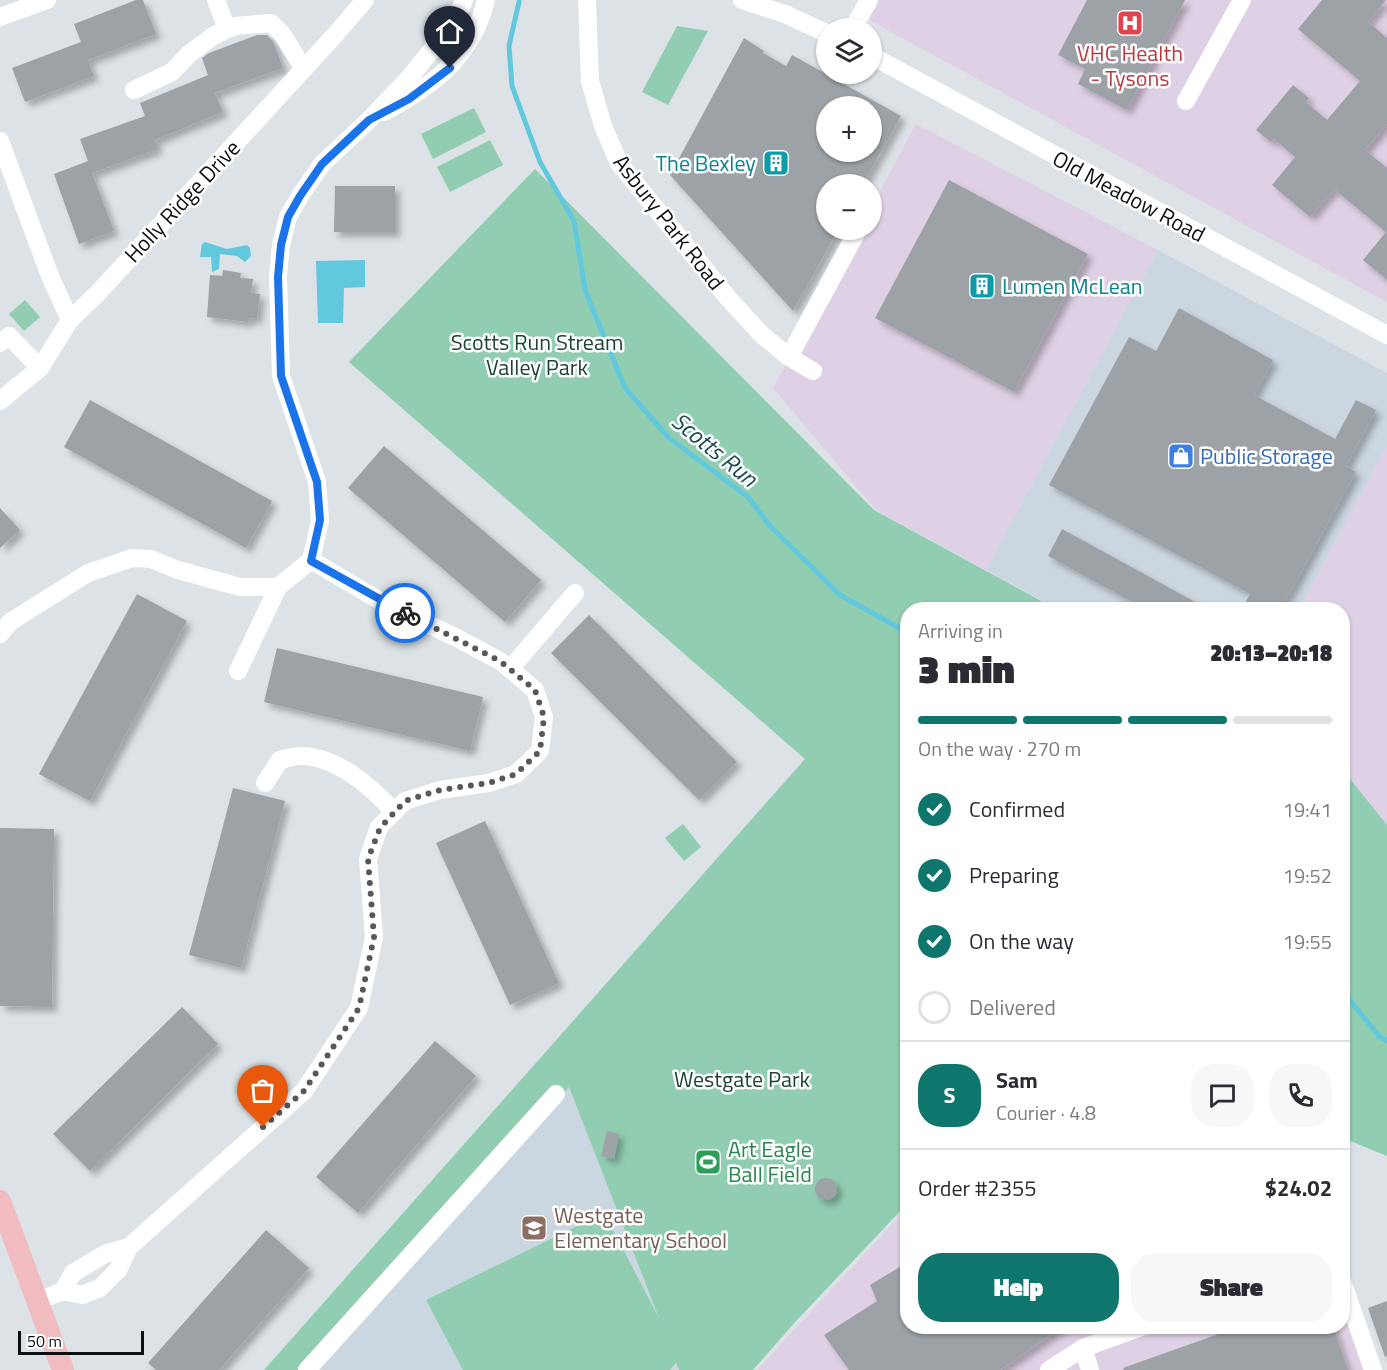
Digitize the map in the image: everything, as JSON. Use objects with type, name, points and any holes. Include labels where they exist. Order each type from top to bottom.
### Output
[{"type":"main road","points":[[0,1201],[63,1370]]},
{"type":"street","points":[[0,16],[47,0]]},
{"type":"street","points":[[216,0],[226,29]]},
{"type":"street","name":"Holly Ridge Drive","points":[[0,401],[40,368],[70,320],[97,294],[365,0]]},
{"type":"street","points":[[238,672],[278,587],[311,561],[320,520],[317,482],[281,376],[278,277],[281,245],[288,217],[322,164],[369,120],[436,46],[456,20],[464,0]]},
{"type":"street","points":[[369,120],[409,99],[450,68],[476,28],[486,0]]},
{"type":"street","name":"Asbury Park Road","points":[[587,0],[590,81],[603,126],[619,163],[728,298],[762,335],[789,357],[813,371]]},
{"type":"street","points":[[742,0],[785,14],[816,28]]},
{"type":"street","points":[[859,18],[869,0]]},
{"type":"street","points":[[1186,100],[1242,0]]},
{"type":"street","points":[[134,90],[172,72],[189,54],[213,36],[234,26],[271,23],[282,34],[304,69]]},
{"type":"street","name":"Old Meadow Road","points":[[882,61],[1387,335]]},
{"type":"street","points":[[0,141],[50,276],[70,320]]},
{"type":"street","points":[[789,357],[853,240]]},
{"type":"street","points":[[0,343],[9,336],[40,368]]},
{"type":"street","points":[[0,634],[10,622],[88,573],[132,558],[151,559],[178,570],[240,586],[278,587]]},
{"type":"street","points":[[38,1301],[63,1291],[82,1295],[100,1288],[118,1270],[129,1247],[304,1091],[359,1008],[374,937],[368,859],[380,828],[394,812],[405,801],[413,798],[440,790],[489,783],[516,774],[540,751],[544,717],[535,690],[510,669],[500,661],[457,638],[387,605],[311,561]]},
{"type":"street","points":[[510,669],[575,593]]},
{"type":"street","points":[[265,783],[280,760],[300,756],[327,762],[355,776],[376,792],[394,812]]},
{"type":"street","points":[[307,1370],[556,1094]]},
{"type":"street","points":[[63,1291],[73,1274],[105,1254],[129,1247]]},
{"type":"street","points":[[1350,1301],[1377,1368]]},
{"type":"street","points":[[1049,1370],[1104,1334]]},
{"type":"street","points":[[1083,1348],[1090,1370]]},
{"type":"shaded area","points":[[866,0],[1387,0],[1387,302],[882,27],[882,18],[865,18],[858,14]]},
{"type":"shaded area","points":[[916,124],[1158,250],[986,570],[876,510],[773,388],[854,240],[882,240],[882,187]]},
{"type":"shaded area","points":[[1158,250],[1387,373],[1387,446],[1303,602],[1045,602],[986,570]]},
{"type":"shaded area","points":[[1387,446],[1387,856],[1350,821],[1350,602],[1303,602]]},
{"type":"shaded area","name":"Westgate Elementary School","points":[[569,1087],[679,1370],[318,1370]]},
{"type":"shaded area","points":[[900,1216],[900,1334],[1350,1334],[1350,1293],[1374,1370],[757,1370]]},
{"type":"green space","points":[[677,26],[708,31],[668,105],[642,92]]},
{"type":"green space","points":[[474,108],[486,132],[433,159],[421,134]]},
{"type":"green space","points":[[490,140],[503,165],[450,192],[437,167]]},
{"type":"green space","points":[[535,169],[874,510],[1043,602],[900,602],[900,1211],[753,1370],[679,1370],[676,1363],[670,1370],[463,1370],[426,1300],[604,1213],[659,1318],[569,1087],[318,1370],[264,1370],[805,759],[349,362]]},
{"type":"green space","points":[[25,300],[40,317],[24,331],[9,314]]},
{"type":"green space","points":[[1350,779],[1387,825],[1387,1156],[1350,1141]]},
{"type":"green space","points":[[683,824],[701,847],[684,861],[665,838]]},
{"type":"water","points":[[205,242],[227,249],[247,245],[251,256],[245,262],[237,256],[220,254],[219,269],[212,272],[211,257],[200,257],[202,244]]},
{"type":"water","points":[[365,260],[365,287],[344,288],[343,323],[318,323],[316,261]]},
{"type":"building","points":[[136,0],[143,0],[156,34],[88,60],[94,76],[25,102],[12,68],[81,42],[74,24]]},
{"type":"building","points":[[1087,0],[1185,0],[1127,110],[1078,84],[1085,69],[1058,55]]},
{"type":"building","points":[[1322,0],[1386,0],[1368,22],[1387,38],[1387,124],[1365,150],[1387,168],[1387,280],[1363,260],[1386,232],[1334,189],[1310,217],[1272,185],[1295,157],[1274,139],[1271,142],[1256,130],[1293,85],[1309,98],[1306,102],[1327,120],[1360,81],[1298,29]]},
{"type":"building","points":[[257,35],[267,35],[273,41],[283,68],[215,93],[223,112],[155,140],[158,149],[92,173],[114,231],[79,244],[54,174],[88,161],[80,139],[145,116],[140,103],[208,75],[202,58],[209,53]]},
{"type":"building","name":"The Bexley","points":[[744,38],[764,51],[763,53],[786,66],[792,55],[816,68],[816,84],[844,84],[865,96],[816,96],[816,162],[875,162],[869,174],[816,174],[816,240],[832,240],[793,311],[670,175]]},
{"type":"building","name":"The Bexley","points":[[882,105],[901,116],[882,150]]},
{"type":"building","name":"Lumen McLean","points":[[949,180],[1088,254],[1014,392],[875,318]]},
{"type":"building","points":[[335,186],[395,186],[395,232],[334,232]]},
{"type":"building","points":[[223,270],[241,273],[240,278],[253,279],[251,293],[260,294],[257,319],[249,318],[248,322],[207,317],[210,275],[222,276]]},
{"type":"building","name":"Public Storage","points":[[1179,308],[1273,360],[1254,395],[1335,439],[1356,400],[1376,410],[1346,466],[1356,472],[1285,602],[1246,602],[1250,594],[1049,485],[1129,337],[1156,351]]},
{"type":"building","points":[[90,400],[272,501],[246,548],[64,447]]},
{"type":"building","points":[[384,446],[541,580],[505,622],[348,488]]},
{"type":"building","points":[[0,508],[20,530],[0,548]]},
{"type":"building","points":[[1062,529],[1195,602],[1132,602],[1048,556]]},
{"type":"building","points":[[137,594],[187,621],[90,801],[39,774]]},
{"type":"building","points":[[589,615],[737,762],[699,800],[551,653]]},
{"type":"building","points":[[277,648],[483,697],[470,751],[264,702]]},
{"type":"building","points":[[233,788],[285,801],[241,968],[189,955]]},
{"type":"building","points":[[485,821],[559,983],[510,1005],[436,843]]},
{"type":"building","points":[[0,828],[54,829],[52,1007],[0,1006]]},
{"type":"building","points":[[182,1007],[218,1044],[90,1171],[53,1134]]},
{"type":"building","points":[[435,1041],[476,1076],[358,1213],[316,1177]]},
{"type":"building","points":[[607,1131],[619,1134],[614,1159],[601,1156]]},
{"type":"building","points":[[822,1178],[830,1178],[837,1185],[837,1193],[830,1200],[822,1200],[815,1193],[815,1185]]},
{"type":"building","points":[[266,1230],[309,1268],[219,1370],[156,1370],[148,1363]]},
{"type":"building","points":[[900,1267],[900,1334],[1052,1334],[1000,1370],[849,1370],[824,1335],[877,1301],[870,1285]]},
{"type":"building","points":[[1387,1301],[1387,1356],[1385,1357],[1368,1308]]},
{"type":"building","points":[[1219,1334],[1336,1334],[1348,1370],[1124,1370],[1123,1368]]},
{"type":"waterway","name":"Scotts Run","points":[[519,2],[509,46],[512,86],[540,162],[574,221],[585,290],[625,388],[669,438],[748,497],[770,526],[840,595],[900,629]]},
{"type":"waterway","name":"Scotts Run","points":[[1350,1001],[1379,1036],[1387,1041]]},
{"type":"way so far","points":[[263,1127],[304,1091],[359,1008],[374,937],[368,859],[380,828],[405,801],[440,790],[489,783],[516,774],[540,751],[544,717],[535,690],[500,661],[405,613]]},
{"type":"place","name":"VHC Health - Tysons","points":[[1130,23]]},
{"type":"place","name":"The Bexley","points":[[776,163]]},
{"type":"place","name":"Lumen McLean","points":[[982,286]]},
{"type":"place","name":"Public Storage","points":[[1181,456]]},
{"type":"place","name":"Art Eagle Ball Field","points":[[708,1162]]},
{"type":"place","name":"Westgate Elementary School","points":[[534,1228]]},
{"type":"route","points":[[405,613],[311,561],[320,520],[317,482],[281,376],[278,275],[281,245],[288,217],[322,164],[369,120],[409,99],[450,68]]},
{"type":"park label","name":"Scotts Run Stream Valley Park","points":[[537,354]]},
{"type":"park label","name":"Westgate Park","points":[[742,1079]]}]
